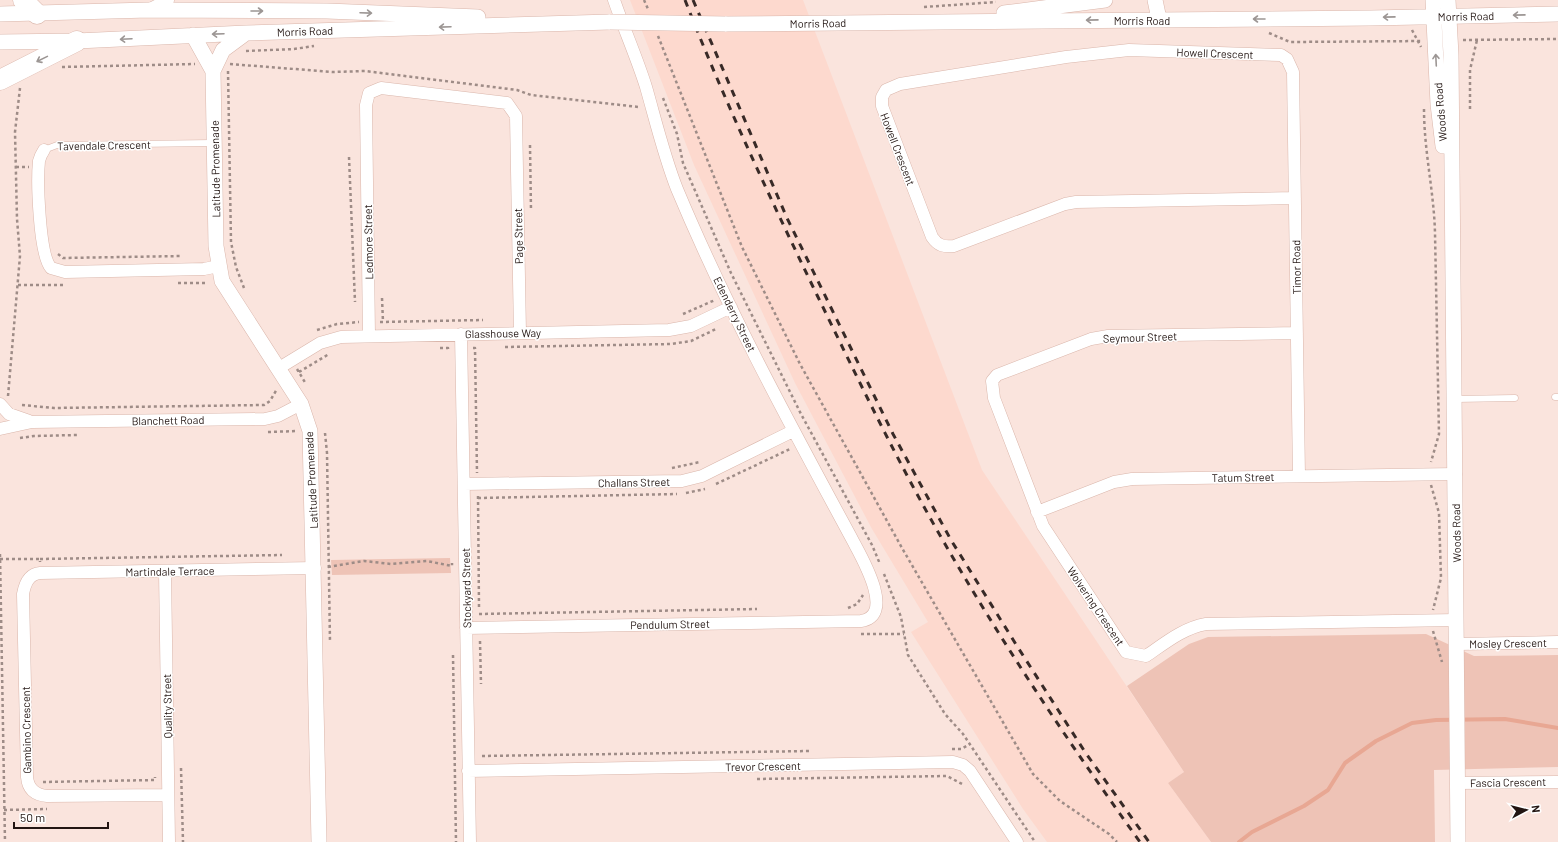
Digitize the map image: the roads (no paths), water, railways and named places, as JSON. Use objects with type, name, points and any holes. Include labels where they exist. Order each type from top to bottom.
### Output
[{"type":"highway","points":[[0,80],[77,41]]},
{"type":"street","points":[[149,10],[168,0]]},
{"type":"street","name":"Edenderry Street","points":[[614,0],[645,86],[665,157],[726,310],[788,420],[788,434],[864,563],[877,598],[877,607],[872,615]]},
{"type":"street","name":"Morris Road","points":[[725,24],[999,13],[1105,0]]},
{"type":"street","points":[[1155,0],[1159,19]]},
{"type":"street","name":"Woods Road","points":[[1433,0],[1438,104],[1452,224]]},
{"type":"street","name":"Woods Road","points":[[1448,0],[1450,40],[1456,474],[1459,780],[1458,842]]},
{"type":"street","name":"Morris Road","points":[[0,14],[30,7],[149,10],[201,6],[610,22],[725,24],[1558,14]]},
{"type":"street","name":"Morris Road","points":[[0,42],[77,41],[246,33],[610,22]]},
{"type":"street","name":"Latitude Promenade","points":[[246,33],[223,50],[214,71],[216,246],[211,268],[222,281],[228,293],[285,365],[296,407],[310,431],[322,568],[319,842]]},
{"type":"street","name":"Latitude Promenade","points":[[193,35],[214,71]]},
{"type":"street","name":"Howell Crescent","points":[[1287,58],[1274,54],[1233,55],[1129,50],[1066,57],[892,86],[886,90],[882,97],[882,106],[932,237],[935,242],[945,247],[954,246],[1065,204],[1076,202],[1295,198]]},
{"type":"street","name":"Timor Road","points":[[1287,58],[1293,72],[1299,476]]},
{"type":"street","name":"Page Street","points":[[366,149],[366,105],[369,93],[381,88],[507,103],[516,116],[520,333]]},
{"type":"street","name":"Ledmore Street","points":[[366,149],[369,336]]},
{"type":"street","name":"Tavendale Crescent","points":[[44,150],[40,158],[39,166],[40,214],[44,255],[51,268],[55,271],[211,268]]},
{"type":"street","name":"Glasshouse Way","points":[[285,365],[327,340],[341,337],[670,330],[691,326],[726,310]]},
{"type":"street","name":"Seymour Street","points":[[992,381],[997,375],[1006,371],[1091,339],[1108,336],[1297,333]]},
{"type":"street","name":"Stockyard Street","points":[[461,334],[470,842]]},
{"type":"street","name":"Wolvering Crescent","points":[[992,381],[994,398],[1045,530],[1126,652],[1146,656],[1182,632],[1206,624],[1457,620]]},
{"type":"street","name":"Blanchett Road","points":[[4,406],[16,418],[32,422]]},
{"type":"street","name":"Blanchett Road","points":[[0,429],[32,422],[265,419],[278,416],[296,407]]},
{"type":"street","name":"Challans Street","points":[[464,484],[682,481],[714,470],[788,434]]},
{"type":"street","name":"Tatum Street","points":[[1037,512],[1114,482],[1132,479],[1456,474]]},
{"type":"street","name":"Martindale Terrace","points":[[28,579],[36,573],[322,568]]},
{"type":"street","name":"Quality Street","points":[[164,571],[169,842]]},
{"type":"street","name":"Gambino Crescent","points":[[28,579],[23,594],[27,777],[30,788],[39,795],[47,796],[168,795]]},
{"type":"street","name":"Pendulum Street","points":[[466,628],[844,621],[866,620],[872,615]]},
{"type":"street","name":"Mosley Crescent","points":[[1458,644],[1558,642]]},
{"type":"street","name":"Trevor Crescent","points":[[468,771],[953,762],[963,765],[970,771],[1017,842]]},
{"type":"street","name":"Fascia Crescent","points":[[1459,780],[1558,782]]},
{"type":"lane","name":"Tavendale Crescent","points":[[44,150],[57,145],[215,143]]},
{"type":"lane","points":[[1454,399],[1514,398]]},
{"type":"waterway","points":[[1239,842],[1252,832],[1304,806],[1328,790],[1345,763],[1376,741],[1412,723],[1436,720],[1505,719],[1558,728]]},
{"type":"railway","points":[[685,0],[715,75],[799,259],[911,483],[967,582],[1014,658],[1140,842]]},
{"type":"railway","points":[[693,0],[787,218],[893,434],[951,540],[1017,646],[1085,752],[1149,842]]}]
